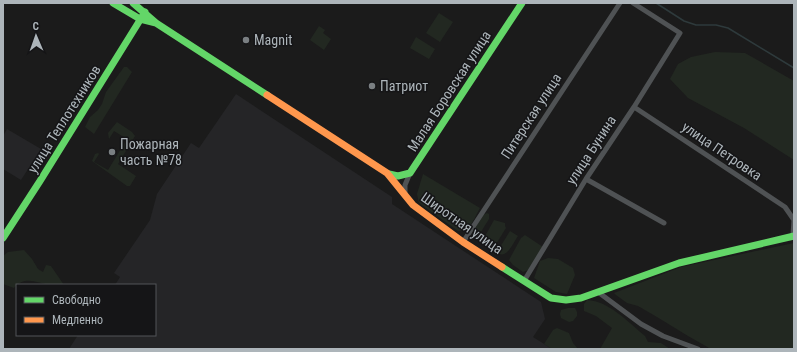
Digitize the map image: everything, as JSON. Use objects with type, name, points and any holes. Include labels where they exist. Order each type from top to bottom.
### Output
[{"type":"street","name":"Широтная улица","points":[[113,3],[140,19],[156,23]]},
{"type":"street","name":"Широтная улица","points":[[133,3],[156,23],[387,173],[397,184],[412,206],[463,242],[551,298],[566,300],[581,298],[679,263],[794,236]]},
{"type":"street","name":"Малая Боровская улица","points":[[387,173],[398,176],[410,173],[522,3]]},
{"type":"street","name":"Питерская улица","points":[[463,242],[620,3]]},
{"type":"street","name":"улица Бунина","points":[[524,281],[586,180],[680,34],[633,3]]},
{"type":"street","name":"улица Теплотехников","points":[[3,238],[145,12]]},
{"type":"street","name":"улица Петровка","points":[[634,107],[785,207],[794,219]]},
{"type":"street","points":[[406,198],[405,186],[410,173]]},
{"type":"street","points":[[586,180],[664,223]]},
{"type":"street","points":[[794,219],[794,236]]},
{"type":"street","points":[[598,292],[646,327],[675,341],[698,349]]},
{"type":"shaded area","points":[[439,13],[453,22],[440,42],[426,33]]},
{"type":"shaded area","points":[[319,26],[325,30],[323,33],[331,39],[324,50],[310,40]]},
{"type":"shaded area","points":[[416,37],[435,49],[429,59],[410,48]]},
{"type":"shaded area","points":[[715,52],[745,53],[794,81],[794,160],[744,128],[688,98],[670,79],[678,64],[691,57]]},
{"type":"shaded area","points":[[124,67],[127,67],[132,72],[94,134],[85,127],[90,117],[102,104],[106,92]]},
{"type":"shaded area","points":[[236,94],[392,197],[392,204],[541,302],[545,319],[533,337],[552,349],[69,349],[77,336],[156,336],[156,284],[116,284],[120,277],[114,273],[150,220],[157,194],[191,143],[199,148]]},
{"type":"shaded area","points":[[117,122],[132,132],[135,136],[118,164],[136,176],[130,186],[127,186],[92,161],[95,154],[98,153],[99,154],[94,162],[108,170],[127,139],[114,131],[109,139],[108,133]]},
{"type":"shaded area","points":[[7,129],[41,149],[21,180],[3,169],[3,136]]},
{"type":"shaded area","points":[[423,174],[480,208],[472,223],[466,229],[458,231],[419,203],[417,194]]},
{"type":"shaded area","points":[[487,213],[489,214],[489,219],[479,235],[476,236],[472,233],[474,227],[480,218]]},
{"type":"shaded area","points":[[494,220],[505,223],[506,228],[493,249],[490,249],[482,244]]},
{"type":"shaded area","points":[[510,231],[518,236],[506,253],[500,254],[497,252]]},
{"type":"shaded area","points":[[525,235],[543,247],[528,270],[523,272],[509,260],[521,238]]},
{"type":"shaded area","points":[[794,243],[794,349],[711,349],[638,306],[627,303],[614,293],[681,267]]},
{"type":"shaded area","points":[[24,250],[38,269],[43,272],[46,265],[51,266],[63,284],[47,284],[27,281],[16,284],[14,288],[3,284],[3,256],[8,252]]},
{"type":"shaded area","points":[[548,258],[558,259],[573,268],[575,275],[567,294],[556,292],[534,278],[540,261]]},
{"type":"shaded area","points":[[587,300],[595,301],[611,308],[645,336],[648,342],[661,343],[670,349],[600,349],[612,328],[596,316],[584,311],[584,304]]},
{"type":"shaded area","points":[[575,308],[577,312],[577,316],[573,321],[569,322],[561,318],[560,314],[561,310]]},
{"type":"shaded area","points":[[557,328],[569,333],[573,343],[578,349],[552,349],[544,344],[553,330]]},
{"type":"waterway","points":[[656,3],[684,21],[696,25],[716,25],[728,28],[794,68]]},
{"type":"traffic: fast","points":[[113,3],[140,19],[156,23]]},
{"type":"traffic: fast","points":[[133,3],[156,23],[267,95]]},
{"type":"traffic: fast","points":[[389,174],[398,176],[410,173],[522,3]]},
{"type":"traffic: fast","points":[[3,238],[145,12]]},
{"type":"traffic: fast","points":[[502,267],[551,298],[566,300],[581,298],[679,263],[794,236]]},
{"type":"traffic: slow","points":[[267,95],[387,173],[413,205],[463,242],[502,267]]},
{"type":"place","name":"Magnit","points":[[246,40]]},
{"type":"place","name":"Патриот","points":[[372,86]]},
{"type":"place","name":"Пожарная часть №78","points":[[112,152]]}]
